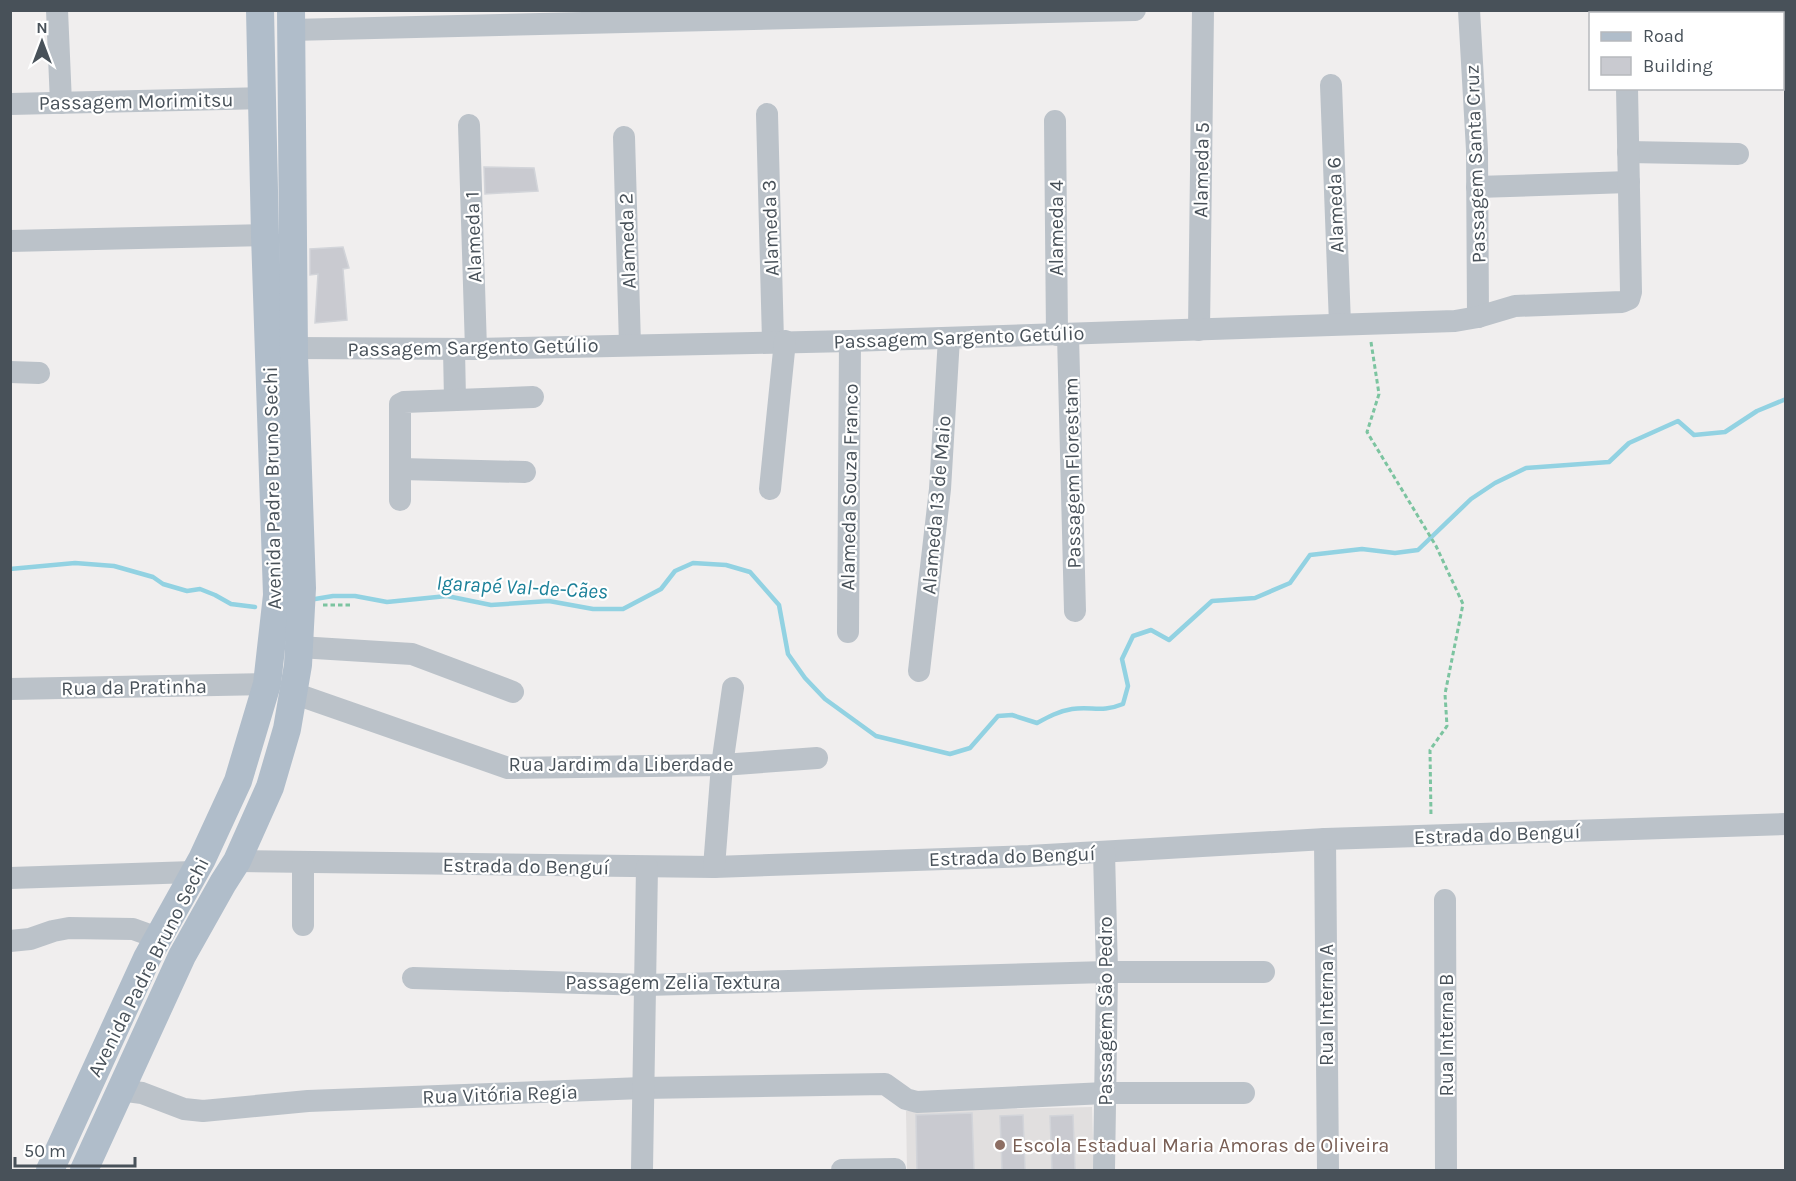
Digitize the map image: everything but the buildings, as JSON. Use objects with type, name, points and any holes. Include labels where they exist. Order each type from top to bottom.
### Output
[{"type":"main road","name":"Avenida Padre Bruno Sechi","points":[[84,1170],[182,956],[237,861],[270,787],[287,729],[273,687],[277,595],[260,10]]},
{"type":"main road","name":"Avenida Padre Bruno Sechi","points":[[50,1170],[158,938],[202,859],[238,781],[273,687],[299,647],[302,588],[294,348],[291,20]]},
{"type":"street","points":[[57,10],[61,103]]},
{"type":"street","points":[[291,20],[1135,10]]},
{"type":"street","name":"Alameda 5","points":[[1199,330],[1203,10]]},
{"type":"street","name":"Passagem Santa Cruz","points":[[1470,10],[1477,150],[1478,317]]},
{"type":"street","name":"Alameda 6","points":[[1331,85],[1340,324]]},
{"type":"street","points":[[1477,187],[1629,182],[1627,90]]},
{"type":"street","name":"Passagem Morimitsu","points":[[10,104],[262,98]]},
{"type":"street","name":"Alameda 3","points":[[767,114],[779,341],[770,489]]},
{"type":"street","name":"Alameda 4","points":[[1055,121],[1063,335]]},
{"type":"street","name":"Alameda 1","points":[[455,400],[465,349],[469,125]]},
{"type":"street","name":"Alameda 2","points":[[624,137],[630,345]]},
{"type":"street","points":[[1628,152],[1738,154]]},
{"type":"street","name":"Passagem Sargento Getúlio","points":[[294,348],[465,349],[1063,335],[1455,321],[1515,306],[1622,302],[1629,299],[1631,292],[1629,182]]},
{"type":"street","points":[[10,241],[265,234]]},
{"type":"street","name":"Passagem Florestam","points":[[1063,335],[1075,610]]},
{"type":"street","name":"Alameda 13 de Maio","points":[[919,671],[940,489],[950,338]]},
{"type":"street","name":"Alameda Souza Franco","points":[[848,632],[850,341]]},
{"type":"street","points":[[10,372],[39,373]]},
{"type":"street","points":[[400,500],[400,404],[532,397]]},
{"type":"street","points":[[401,469],[525,472]]},
{"type":"street","points":[[299,647],[412,654],[513,692]]},
{"type":"street","name":"Rua da Pratinha","points":[[10,689],[273,687]]},
{"type":"street","name":"Rua Jardim da Liberdade","points":[[273,687],[508,768],[722,765],[817,758]]},
{"type":"street","points":[[714,867],[722,765],[733,688]]},
{"type":"street","name":"Estrada do Benguí","points":[[237,861],[714,867],[1104,852],[1325,839],[1785,824]]},
{"type":"street","name":"Rua Interna A","points":[[1325,839],[1328,1170]]},
{"type":"street","name":"Passagem São Pedro","points":[[1104,852],[1107,972],[1104,1170]]},
{"type":"street","points":[[303,862],[303,925]]},
{"type":"street","points":[[642,1170],[647,867]]},
{"type":"street","points":[[10,878],[194,872]]},
{"type":"street","name":"Rua Interna B","points":[[1446,900],[1446,1170]]},
{"type":"street","points":[[10,941],[30,939],[69,928],[133,929],[158,938]]},
{"type":"street","name":"Passagem Zelia Textura","points":[[413,978],[646,985],[933,979],[1107,972],[1264,972]]},
{"type":"street","name":"Rua Vitória Regia","points":[[119,1090],[142,1094],[184,1109],[202,1111],[308,1101],[642,1088],[885,1084],[906,1099],[917,1102],[1105,1093]]},
{"type":"street","points":[[1105,1093],[1244,1094]]},
{"type":"street","points":[[842,1170],[895,1169]]},
{"type":"path","points":[[1368,323],[1378,394],[1367,432],[1436,546],[1463,604],[1445,694],[1447,726],[1430,750],[1432,837]]},
{"type":"path","points":[[300,605],[351,605]]},
{"type":"shaded area","name":"Escola Estadual Maria Amoras de Oliveira","points":[[1092,1107],[1094,1170],[907,1170],[906,1111]]},
{"type":"waterway","name":"Igarapé Val-de-Cães","points":[[309,600],[333,596],[355,596],[387,602],[447,596],[491,605],[549,601],[593,609],[623,609],[661,589],[675,571],[693,563],[726,565],[750,572],[779,605],[788,654],[805,678],[825,699],[876,736],[950,754],[970,748],[998,716],[1012,715],[1037,723],[1067,710],[1102,709],[1123,704],[1128,686],[1122,659],[1133,636],[1151,630],[1169,640],[1212,601],[1255,598],[1290,583],[1310,555],[1362,549],[1395,553],[1418,550],[1471,499],[1495,483],[1526,468],[1609,462],[1629,443],[1678,421],[1694,435],[1725,432],[1757,411],[1786,399]]},
{"type":"waterway","name":"Igarapé Val-de-Cães","points":[[10,569],[75,563],[114,566],[153,577],[163,584],[187,591],[200,589],[231,604],[255,607]]},
{"type":"place","name":"Escola Estadual Maria Amoras de Oliveira","points":[[1000,1145]]}]
